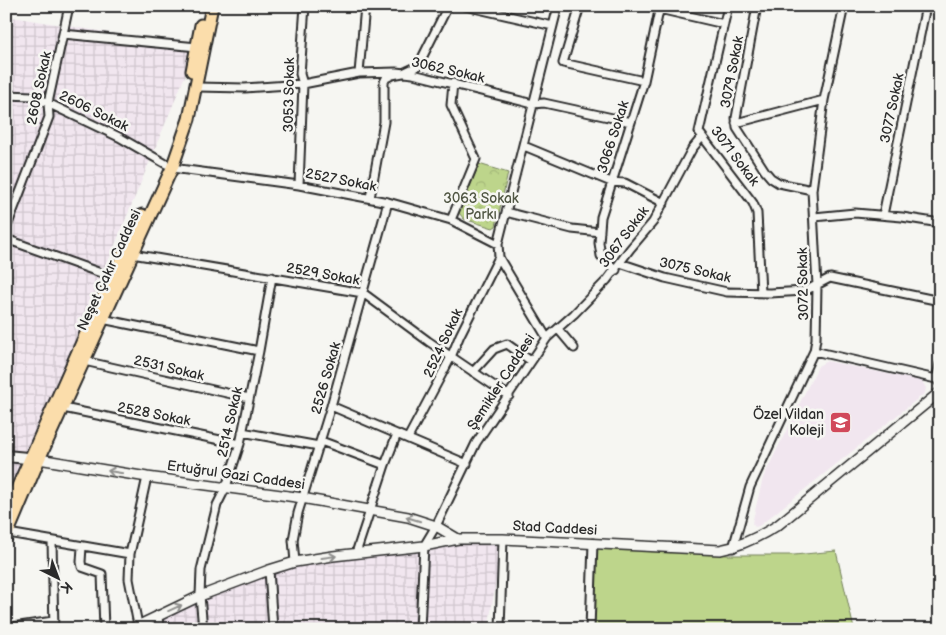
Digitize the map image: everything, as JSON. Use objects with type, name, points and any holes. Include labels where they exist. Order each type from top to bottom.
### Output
[{"type":"main road","name":"Neşet Çakır Caddesi","points":[[7,535],[35,459],[112,277],[169,166],[185,107],[205,6]]},
{"type":"main road","name":"Neşet Çakır Caddesi","points":[[6,513],[64,408],[189,119],[212,6]]},
{"type":"main road","name":"Ertuğrul Gazi Caddesi","points":[[6,456],[35,459]]},
{"type":"street","name":"2608 Sokak","points":[[6,229],[49,117],[48,103],[69,6]]},
{"type":"street","name":"3053 Sokak","points":[[298,185],[303,84],[300,74],[304,6]]},
{"type":"street","points":[[359,73],[365,6]]},
{"type":"street","points":[[370,198],[384,122],[384,82],[386,78],[392,75],[403,73],[418,66],[448,6]]},
{"type":"street","points":[[465,6],[553,26]]},
{"type":"street","name":"Şemikler Caddesi","points":[[420,629],[424,546],[436,526],[476,443],[547,338],[499,257],[498,244],[558,6]]},
{"type":"street","points":[[580,6],[563,63],[644,81]]},
{"type":"street","name":"3071 Sokak","points":[[728,6],[699,132],[753,203],[756,213],[762,293]]},
{"type":"street","name":"3079 Sokak","points":[[757,6],[736,118],[737,128],[771,178],[779,183],[812,190]]},
{"type":"street","name":"3072 Sokak","points":[[733,548],[750,487],[814,351],[817,286],[812,190],[824,100],[844,6]]},
{"type":"street","name":"3077 Sokak","points":[[883,216],[926,6]]},
{"type":"street","points":[[660,7],[724,24]]},
{"type":"street","name":"3066 Sokak","points":[[616,270],[601,256],[599,243],[601,217],[644,81],[660,7]]},
{"type":"street","points":[[63,34],[197,47]]},
{"type":"street","name":"3062 Sokak","points":[[197,87],[245,88],[303,84],[359,73],[403,73],[453,83],[533,104],[544,103],[631,122]]},
{"type":"street","points":[[451,220],[476,158],[452,105],[453,83]]},
{"type":"street","name":"2606 Sokak","points":[[6,95],[33,96],[119,137],[169,166]]},
{"type":"street","points":[[736,123],[824,100]]},
{"type":"street","name":"3067 Sokak","points":[[547,338],[574,314],[616,270],[653,222],[692,149],[702,137]]},
{"type":"street","points":[[524,146],[611,182],[626,183],[664,203]]},
{"type":"street","name":"2527 Sokak","points":[[169,166],[298,185],[388,202],[451,220],[498,244]]},
{"type":"street","name":"2526 Sokak","points":[[295,562],[293,540],[298,513],[331,406],[388,202]]},
{"type":"street","points":[[506,212],[572,229],[600,232]]},
{"type":"street","points":[[814,217],[855,213],[940,223]]},
{"type":"street","points":[[6,239],[112,277]]},
{"type":"street","name":"2529 Sokak","points":[[132,254],[362,293],[451,358],[509,396]]},
{"type":"street","name":"2524 Sokak","points":[[408,438],[451,358],[460,335],[499,257]]},
{"type":"street","name":"3075 Sokak","points":[[620,263],[697,286],[727,292],[805,291],[830,278],[940,302]]},
{"type":"street","name":"2514 Sokak","points":[[203,629],[200,596],[201,570],[217,505],[226,486],[240,444],[260,351],[272,277]]},
{"type":"street","points":[[102,319],[260,351]]},
{"type":"street","points":[[558,328],[574,348]]},
{"type":"street","points":[[473,372],[494,349],[507,344],[531,361]]},
{"type":"street","points":[[814,351],[938,381],[940,364]]},
{"type":"street","name":"2531 Sokak","points":[[84,361],[249,398]]},
{"type":"street","name":"Stad Caddesi","points":[[135,627],[200,596],[295,562],[424,546],[458,539],[504,539],[720,550],[733,548],[751,541],[778,525],[940,392]]},
{"type":"street","points":[[331,406],[467,464]]},
{"type":"street","name":"2528 Sokak","points":[[64,408],[240,444]]},
{"type":"street","points":[[242,432],[320,443],[385,464]]},
{"type":"street","points":[[356,553],[385,464],[397,434]]},
{"type":"street","name":"Ertuğrul Gazi Caddesi","points":[[35,459],[147,477],[226,486],[408,517],[436,526],[458,539]]},
{"type":"street","points":[[135,627],[129,580],[130,554],[147,477]]},
{"type":"street","points":[[7,535],[130,554]]},
{"type":"street","points":[[500,629],[504,539]]},
{"type":"street","points":[[6,628],[54,625],[52,541]]},
{"type":"street","points":[[590,629],[593,543]]},
{"type":"street","points":[[82,547],[80,562],[82,566],[102,574],[104,629]]},
{"type":"street","points":[[269,570],[272,629]]},
{"type":"street","points":[[158,615],[159,629]]},
{"type":"shaded area","points":[[6,16],[197,47],[6,508]]},
{"type":"shaded area","name":"Özel Vildan Koleji","points":[[827,361],[922,381],[926,388],[925,393],[759,526],[755,527],[752,523],[763,478],[818,366]]},
{"type":"shaded area","points":[[503,539],[488,629],[113,629],[295,562]]},
{"type":"green space","name":"3063 Sokak Parkı","points":[[479,164],[508,173],[496,226],[493,228],[464,219],[459,213]]},
{"type":"green space","points":[[593,543],[727,555],[794,555],[836,551],[854,629],[591,629]]},
{"type":"place","name":"Özel Vildan Koleji","points":[[840,422]]}]
